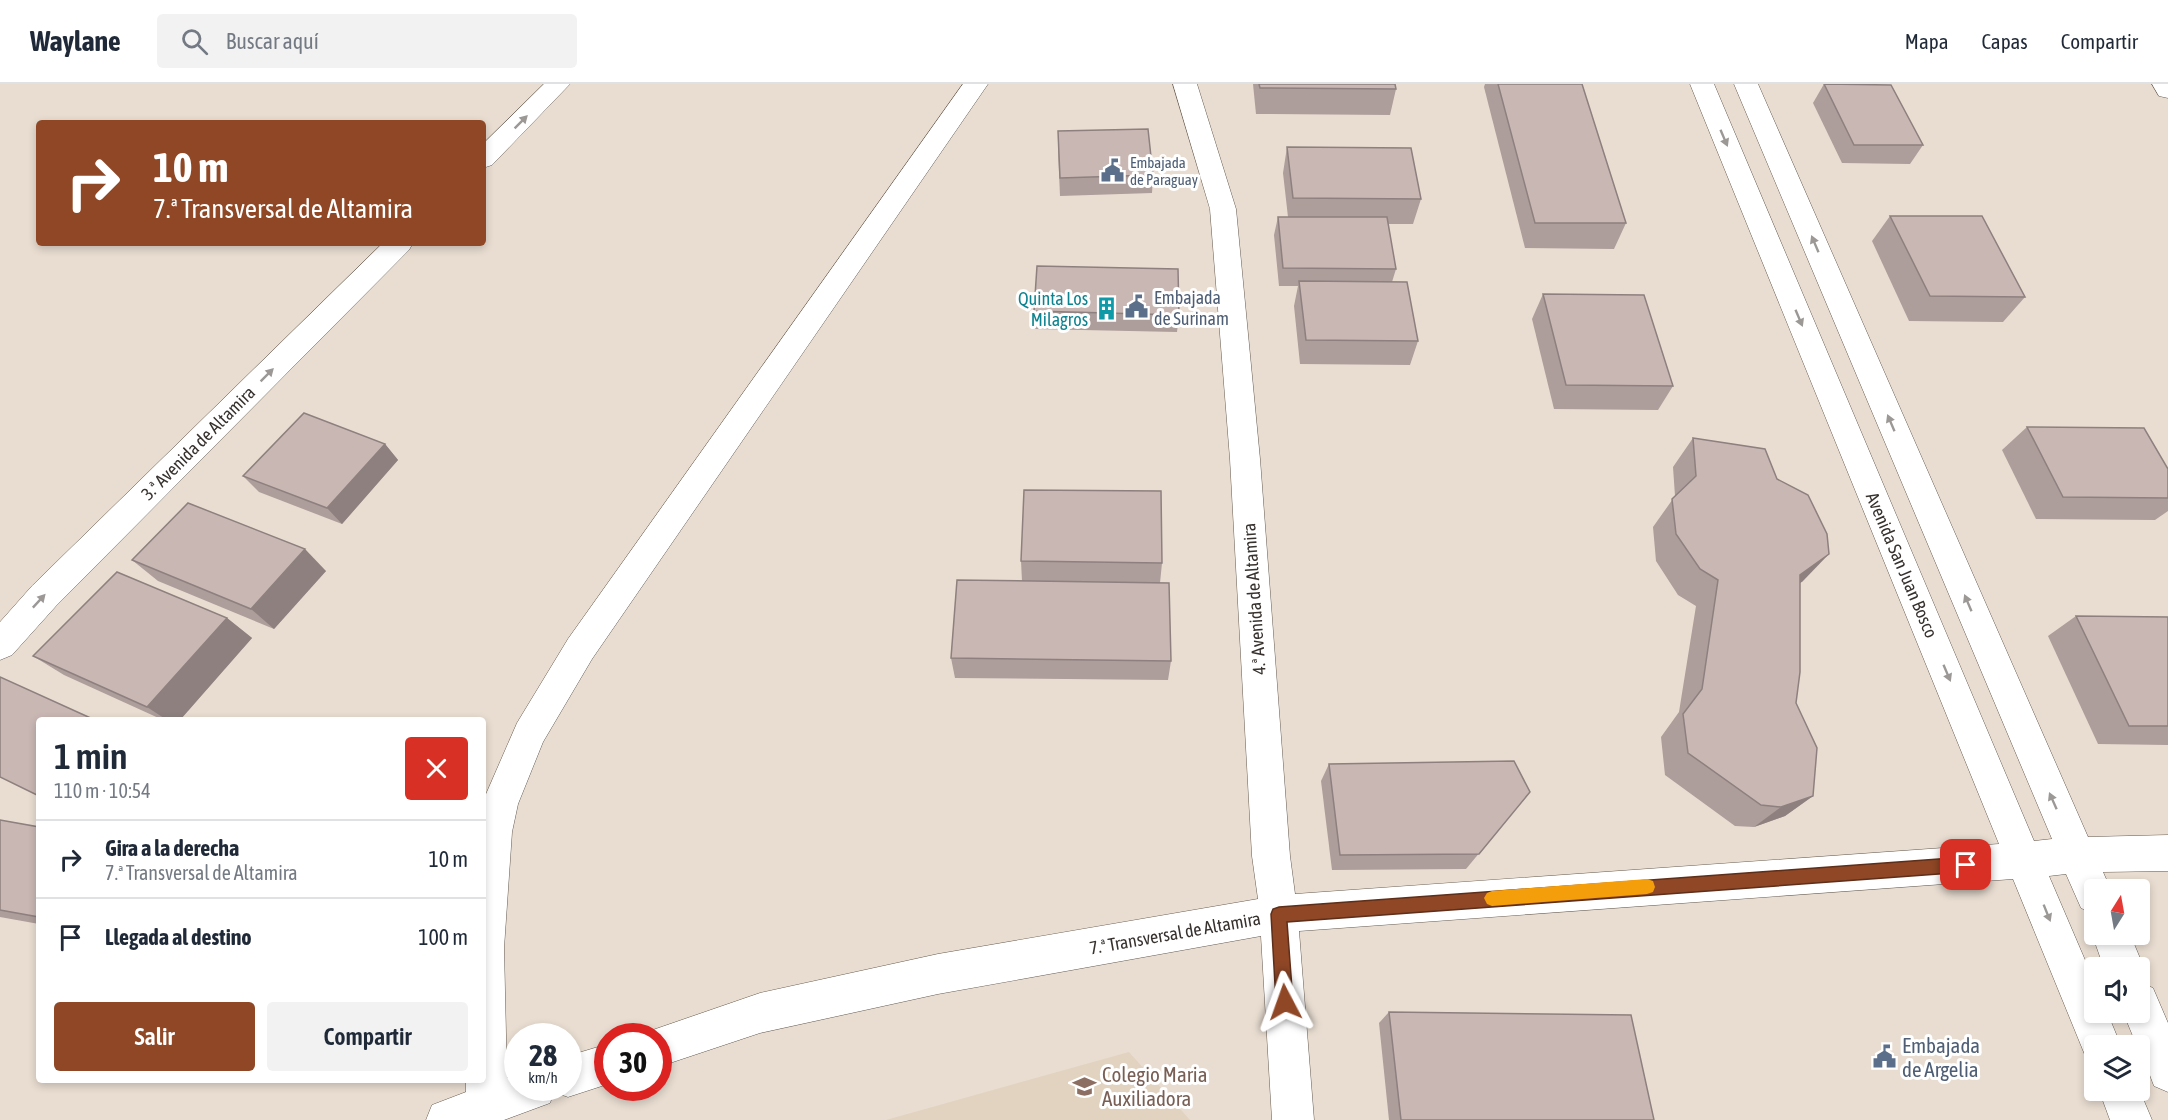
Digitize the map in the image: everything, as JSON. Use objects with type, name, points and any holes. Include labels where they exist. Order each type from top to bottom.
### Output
[{"type":"street","points":[[486,156],[558,84]]},
{"type":"street","points":[[486,935],[494,832],[500,804],[529,734],[580,649],[976,84]]},
{"type":"street","name":"4.ª Avenida de Altamira","points":[[1185,84],[1223,209],[1245,459],[1271,856],[1279,914],[1293,1120]]},
{"type":"street","name":"Avenida San Juan Bosco","points":[[1702,84],[2097,1035]]},
{"type":"street","points":[[1746,84],[2087,879]]},
{"type":"street","points":[[2164,84],[2168,90]]},
{"type":"street","name":"3.ª Avenida de Altamira","points":[[0,645],[44,596],[396,246]]},
{"type":"street","name":"7.ª Transversal de Altamira","points":[[672,1042],[760,1013],[938,974],[1279,914],[2077,855],[2168,853]]},
{"type":"street","points":[[2148,1023],[2168,1072]]},
{"type":"street","points":[[486,1026],[487,1103]]},
{"type":"street","points":[[447,1120],[504,1098]]},
{"type":"street","points":[[2123,1101],[2131,1120]]},
{"type":"shaded area","name":"Colegio Maria Auxiliadora","points":[[1129,1052],[1190,1120],[886,1120]]},
{"type":"building","points":[[1259,84],[1395,84],[1396,89],[1260,88]]},
{"type":"building","points":[[1498,84],[1582,84],[1626,223],[1535,223]]},
{"type":"building","points":[[1824,84],[1891,85],[1923,145],[1854,145]]},
{"type":"building","points":[[1148,129],[1153,175],[1060,178],[1058,131]]},
{"type":"building","points":[[1287,147],[1411,148],[1421,199],[1293,198]]},
{"type":"building","points":[[1890,216],[1982,216],[2025,297],[1930,296]]},
{"type":"building","points":[[1278,217],[1387,217],[1396,269],[1283,268]]},
{"type":"building","points":[[1037,266],[1178,269],[1179,315],[1034,311]]},
{"type":"building","points":[[1299,281],[1407,282],[1418,341],[1306,340]]},
{"type":"building","points":[[1543,294],[1644,295],[1673,386],[1566,385]]},
{"type":"building","points":[[304,413],[385,444],[327,508],[243,476]]},
{"type":"building","points":[[2027,427],[2144,428],[2168,469],[2168,498],[2063,497]]},
{"type":"building","points":[[1693,438],[1765,449],[1777,479],[1808,495],[1827,534],[1829,554],[1800,575],[1800,672],[1796,703],[1817,748],[1813,796],[1781,807],[1761,805],[1688,753],[1683,714],[1702,689],[1718,580],[1700,569],[1676,534],[1672,499],[1696,476]]},
{"type":"building","points":[[1024,490],[1161,491],[1162,563],[1021,561]]},
{"type":"building","points":[[188,503],[305,549],[251,609],[132,560]]},
{"type":"building","points":[[117,572],[227,618],[147,707],[33,656]]},
{"type":"building","points":[[957,580],[1169,583],[1171,661],[951,658]]},
{"type":"building","points":[[2076,616],[2168,617],[2168,726],[2129,726]]},
{"type":"building","points":[[0,677],[88,717],[36,717],[36,795],[0,777]]},
{"type":"building","points":[[1514,761],[1530,792],[1479,854],[1340,855],[1329,764]]},
{"type":"building","points":[[0,820],[36,826],[36,916],[0,910]]},
{"type":"building","points":[[1389,1012],[1631,1015],[1654,1120],[1401,1120]]},
{"type":"slow traffic","points":[[1492,898],[1647,887]]},
{"type":"place","name":"Embajada de Paraguay","points":[[1112,171]]},
{"type":"place","name":"Embajada de Surinam","points":[[1136,307]]},
{"type":"place","name":"Quinta Los Milagros","points":[[1106,308]]},
{"type":"place","name":"Embajada de Argelia","points":[[1884,1057]]},
{"type":"place","name":"Colegio Maria Auxiliadora","points":[[1084,1086]]},
{"type":"route","points":[[1285,1002],[1279,914],[1966,865]]}]
